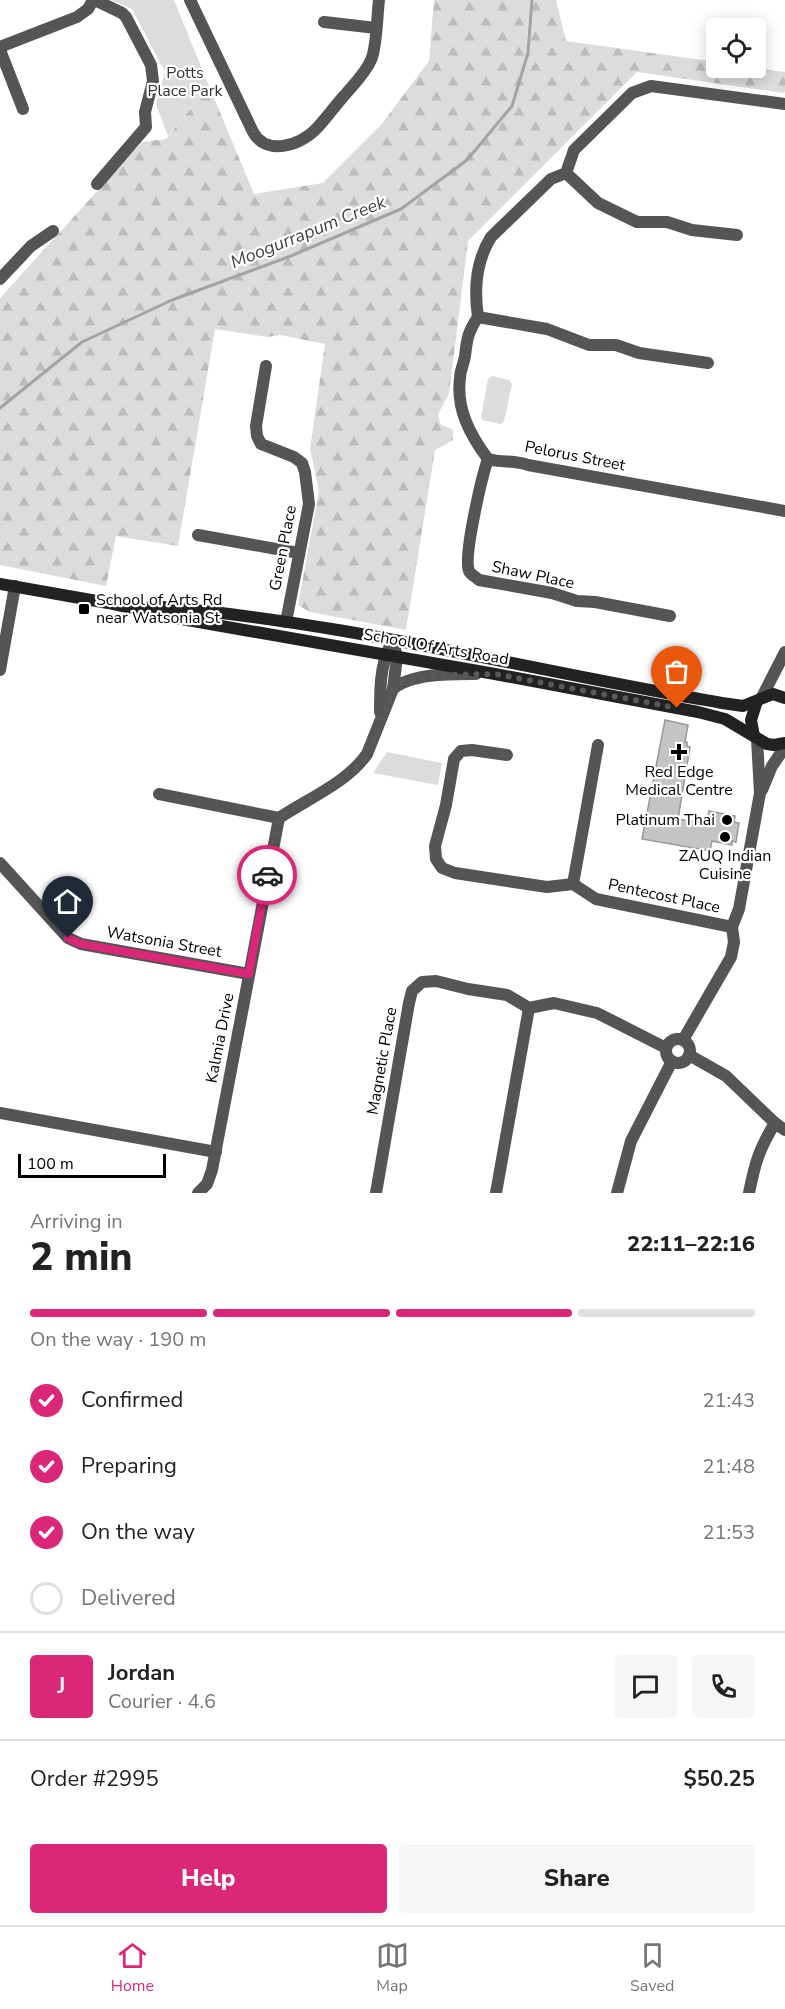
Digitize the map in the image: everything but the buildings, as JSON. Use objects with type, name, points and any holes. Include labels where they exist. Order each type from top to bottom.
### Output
[{"type":"street","points":[[23,109],[0,49],[77,17],[88,9],[94,0],[122,13],[151,65],[153,81],[145,112],[146,127],[97,183]]},
{"type":"street","points":[[190,0],[253,132],[258,141],[268,146],[281,146],[302,139],[315,130],[366,70],[373,57],[379,0]]},
{"type":"street","points":[[324,22],[376,28]]},
{"type":"street","points":[[488,459],[464,419],[458,399],[465,342],[478,317],[475,288],[484,249],[491,237],[551,179],[566,173],[574,150],[632,93],[651,86],[785,104]]},
{"type":"street","points":[[566,173],[598,203],[637,222],[667,222],[692,230],[737,235]]},
{"type":"street","points":[[0,279],[31,246],[53,231]]},
{"type":"street","points":[[478,317],[547,330],[589,345],[616,345],[639,353],[708,363]]},
{"type":"street","name":"Green Place","points":[[267,366],[256,426],[257,436],[261,444],[294,457],[302,463],[309,504],[286,622]]},
{"type":"street","name":"Pelorus Street","points":[[488,459],[499,462],[518,461],[528,465],[785,511]]},
{"type":"street","name":"Shaw Place","points":[[488,459],[472,530],[467,563],[470,573],[479,580],[552,593],[577,602],[595,602],[670,616]]},
{"type":"street","points":[[198,535],[299,553]]},
{"type":"street","name":"School Of Arts Road","points":[[0,584],[709,715],[725,719],[755,738]]},
{"type":"street","points":[[0,670],[15,586]]},
{"type":"street","name":"School Of Arts Road","points":[[108,603],[176,608],[286,622],[393,640],[700,700],[743,706],[773,694],[785,698]]},
{"type":"street","points":[[159,794],[279,818],[334,783],[360,764],[375,737],[393,689],[391,656],[393,640]]},
{"type":"street","points":[[760,794],[751,720],[759,699],[785,652]]},
{"type":"street","points":[[381,719],[381,686],[391,656]]},
{"type":"street","points":[[393,689],[404,682],[439,675],[495,674]]},
{"type":"street","points":[[755,738],[774,745],[785,745]]},
{"type":"street","points":[[507,755],[472,750],[461,751],[454,759],[446,805],[435,846],[436,859],[442,868],[455,873],[547,887],[573,884],[598,745]]},
{"type":"street","points":[[683,1040],[731,957],[734,942],[732,927],[739,909],[760,794],[772,766],[785,745]]},
{"type":"street","name":"Kalmia Drive","points":[[198,1193],[207,1184],[216,1152],[279,818]]},
{"type":"street","name":"Watsonia Street","points":[[0,863],[68,938],[81,944],[249,974]]},
{"type":"street","name":"Pentecost Place","points":[[573,884],[596,899],[732,927]]},
{"type":"street","name":"Magnetic Place","points":[[376,1193],[412,991],[422,982],[436,981],[507,995],[529,1008]]},
{"type":"street","points":[[496,1193],[529,1008],[554,1003],[597,1013],[666,1048]]},
{"type":"street","points":[[666,1048],[672,1041],[683,1040]]},
{"type":"street","points":[[666,1048],[668,1057],[672,1061],[682,1062],[689,1055],[690,1048],[683,1040]]},
{"type":"street","points":[[689,1055],[726,1076],[780,1126],[761,1146],[755,1161],[750,1193]]},
{"type":"street","points":[[617,1193],[631,1140],[672,1061]]},
{"type":"street","points":[[0,1113],[216,1152]]},
{"type":"green space","name":"Potts Place Park","points":[[111,0],[174,0],[209,86],[168,136],[156,104],[165,72],[132,9]]},
{"type":"green space","points":[[434,0],[556,0],[566,41],[706,60],[706,78],[766,78],[766,70],[785,72],[785,91],[784,93],[637,72],[468,241],[449,394],[438,414],[440,424],[453,430],[453,440],[435,450],[406,630],[310,612],[298,605],[319,491],[310,449],[325,344],[280,335],[268,337],[215,329],[178,546],[116,536],[106,586],[0,565],[0,298],[142,142],[166,139],[209,86],[254,194],[323,183],[381,125],[429,61]]},
{"type":"green space","points":[[492,376],[509,380],[512,384],[504,421],[501,424],[482,420],[481,417],[488,379]]},
{"type":"green space","points":[[387,752],[442,763],[438,785],[373,773]]},
{"type":"waterway","name":"Moogurrapum Creek","points":[[0,408],[82,342],[172,300],[291,256],[401,209],[467,160],[512,106],[528,53],[532,0]]},
{"type":"way so far","points":[[267,875],[279,818],[360,764],[375,737],[393,689],[399,684],[439,675],[495,674],[677,708]]},
{"type":"place","name":"School of Arts Rd near Watsonia St","points":[[84,609]]},
{"type":"place","name":"Red Edge Medical Centre","points":[[679,752]]},
{"type":"place","name":"Platinum Thai","points":[[727,820]]},
{"type":"place","name":"ZAUQ Indian Cuisine","points":[[725,837]]},
{"type":"route","points":[[68,938],[81,944],[249,974],[267,875]]}]
